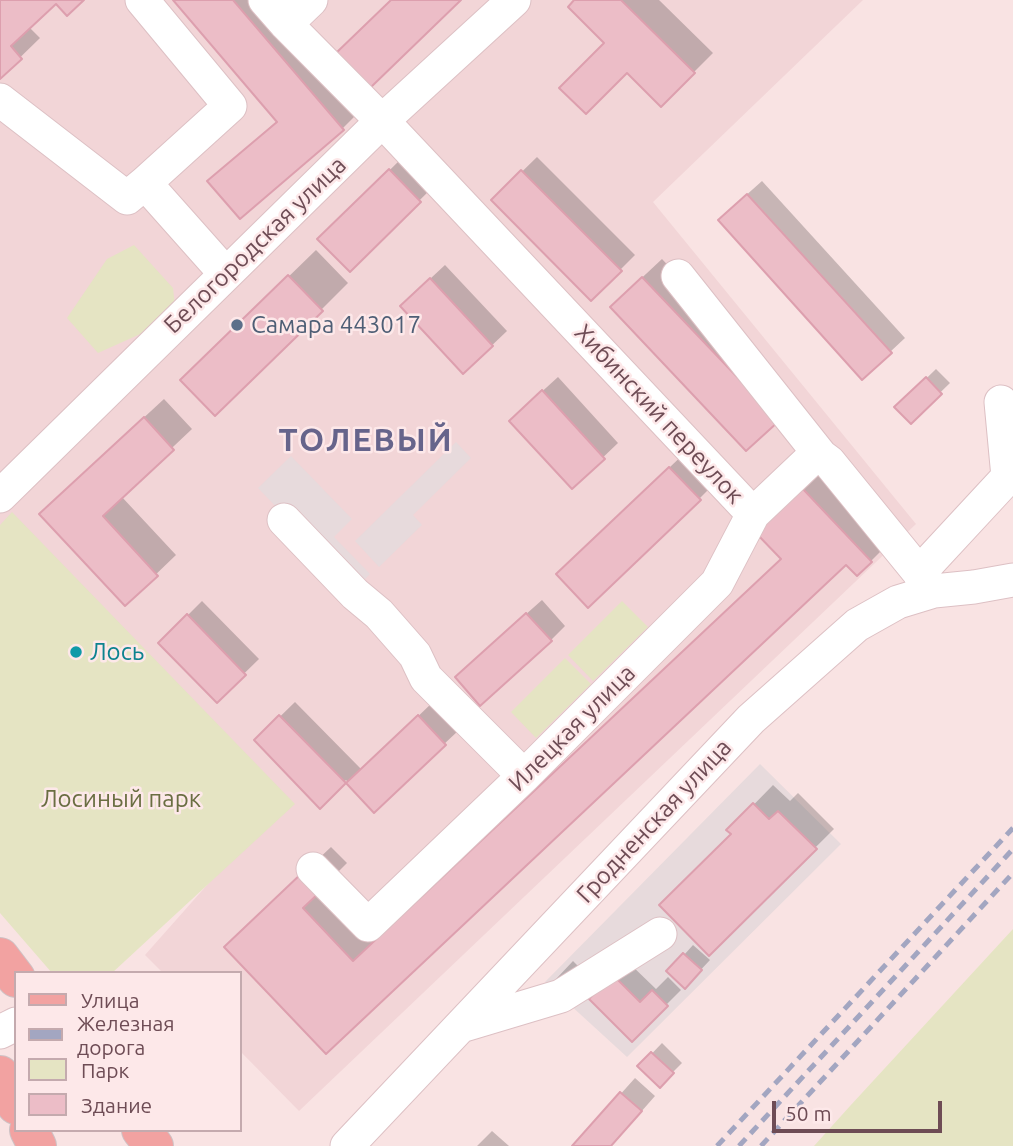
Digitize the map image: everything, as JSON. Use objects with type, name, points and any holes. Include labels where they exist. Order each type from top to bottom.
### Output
[{"type":"main road","points":[[0,957],[14,975]]},
{"type":"main road","points":[[0,1074],[14,1101]]},
{"type":"main road","points":[[143,1132],[154,1146]]},
{"type":"street","points":[[0,100],[127,198],[230,106],[142,0]]},
{"type":"street","points":[[276,12],[311,0]]},
{"type":"street","name":"Белогородская улица","points":[[0,496],[382,121],[514,0]]},
{"type":"street","name":"Хибинский переулок","points":[[276,12],[753,513],[810,460],[821,456]]},
{"type":"street","points":[[145,183],[225,273]]},
{"type":"street","points":[[678,276],[821,456],[829,462],[927,582],[1008,477],[1000,402]]},
{"type":"street","name":"Илецкая улица","points":[[313,869],[368,925],[524,776],[717,583],[753,513]]},
{"type":"street","points":[[284,520],[355,594],[379,614],[415,655],[426,678],[524,776]]},
{"type":"street","name":"Гродненская улица","points":[[347,1146],[751,719],[857,625],[927,582],[974,587],[1013,580]]},
{"type":"street","points":[[461,1026],[561,996],[660,934]]},
{"type":"shaded area","points":[[0,0],[863,0],[653,202],[916,524],[299,1111],[242,1053],[242,971],[161,971],[145,955],[254,832],[0,603]]},
{"type":"shaded area","points":[[456,442],[471,458],[413,515],[422,525],[379,567],[355,541]]},
{"type":"shaded area","points":[[291,456],[352,519],[334,537],[370,574],[355,589],[258,488]]},
{"type":"shaded area","points":[[760,764],[841,844],[627,1057],[545,982]]},
{"type":"green space","points":[[134,245],[173,288],[175,306],[147,331],[98,353],[67,318],[107,259]]},
{"type":"green space","name":"Лосиный парк","points":[[12,512],[295,804],[114,971],[50,971],[0,913],[0,525]]},
{"type":"green space","points":[[622,601],[648,627],[593,681],[568,655]]},
{"type":"green space","points":[[565,658],[591,684],[536,738],[511,712]]},
{"type":"green space","points":[[1013,929],[1013,1146],[814,1146],[850,1106]]},
{"type":"building","points":[[0,0],[84,0],[67,16],[56,4],[11,46],[22,59],[0,79]]},
{"type":"building","points":[[173,0],[233,0],[344,130],[240,219],[207,181],[277,122]]},
{"type":"building","points":[[391,0],[461,0],[369,89],[335,54]]},
{"type":"building","points":[[574,0],[621,0],[695,73],[661,107],[627,73],[586,114],[559,88],[604,43],[568,7]]},
{"type":"building","points":[[389,169],[421,202],[350,272],[317,239]]},
{"type":"building","points":[[521,170],[622,271],[591,301],[491,200]]},
{"type":"building","points":[[747,194],[892,353],[862,380],[718,220]]},
{"type":"building","points":[[288,275],[323,311],[215,416],[180,380]]},
{"type":"building","points":[[642,277],[779,421],[746,451],[610,307]]},
{"type":"building","points":[[430,278],[493,346],[463,374],[400,306]]},
{"type":"building","points":[[926,377],[942,394],[911,424],[894,407]]},
{"type":"building","points":[[542,390],[605,459],[572,489],[509,421]]},
{"type":"building","points":[[144,417],[174,450],[103,516],[158,576],[125,606],[39,514]]},
{"type":"building","points":[[669,467],[701,500],[588,608],[556,574]]},
{"type":"building","points":[[802,488],[872,562],[857,576],[846,565],[326,1054],[224,947],[303,872],[321,891],[303,908],[353,961],[781,559],[755,532]]},
{"type":"building","points":[[526,613],[552,641],[480,706],[455,677]]},
{"type":"building","points":[[187,614],[246,675],[217,703],[158,643]]},
{"type":"building","points":[[279,715],[346,783],[320,809],[254,740]]},
{"type":"building","points":[[418,715],[446,745],[374,813],[346,783]]},
{"type":"building","points":[[753,803],[769,819],[778,811],[817,849],[709,956],[659,905],[731,834],[726,830]]},
{"type":"building","points":[[683,953],[702,970],[685,989],[666,971]]},
{"type":"building","points":[[613,975],[640,1002],[652,990],[668,1006],[632,1042],[589,999]]},
{"type":"building","points":[[651,1052],[674,1073],[660,1088],[637,1066]]},
{"type":"building","points":[[620,1092],[642,1111],[611,1146],[572,1146]]},
{"type":"railway","points":[[717,1146],[1013,828]]},
{"type":"railway","points":[[739,1146],[1013,849]]},
{"type":"railway","points":[[761,1146],[1013,873]]},
{"type":"place","name":"Самара 443017","points":[[237,325]]},
{"type":"place","name":"Лось","points":[[76,652]]},
{"type":"district","name":"ТОЛЕВЫЙ","points":[[366,440]]}]
